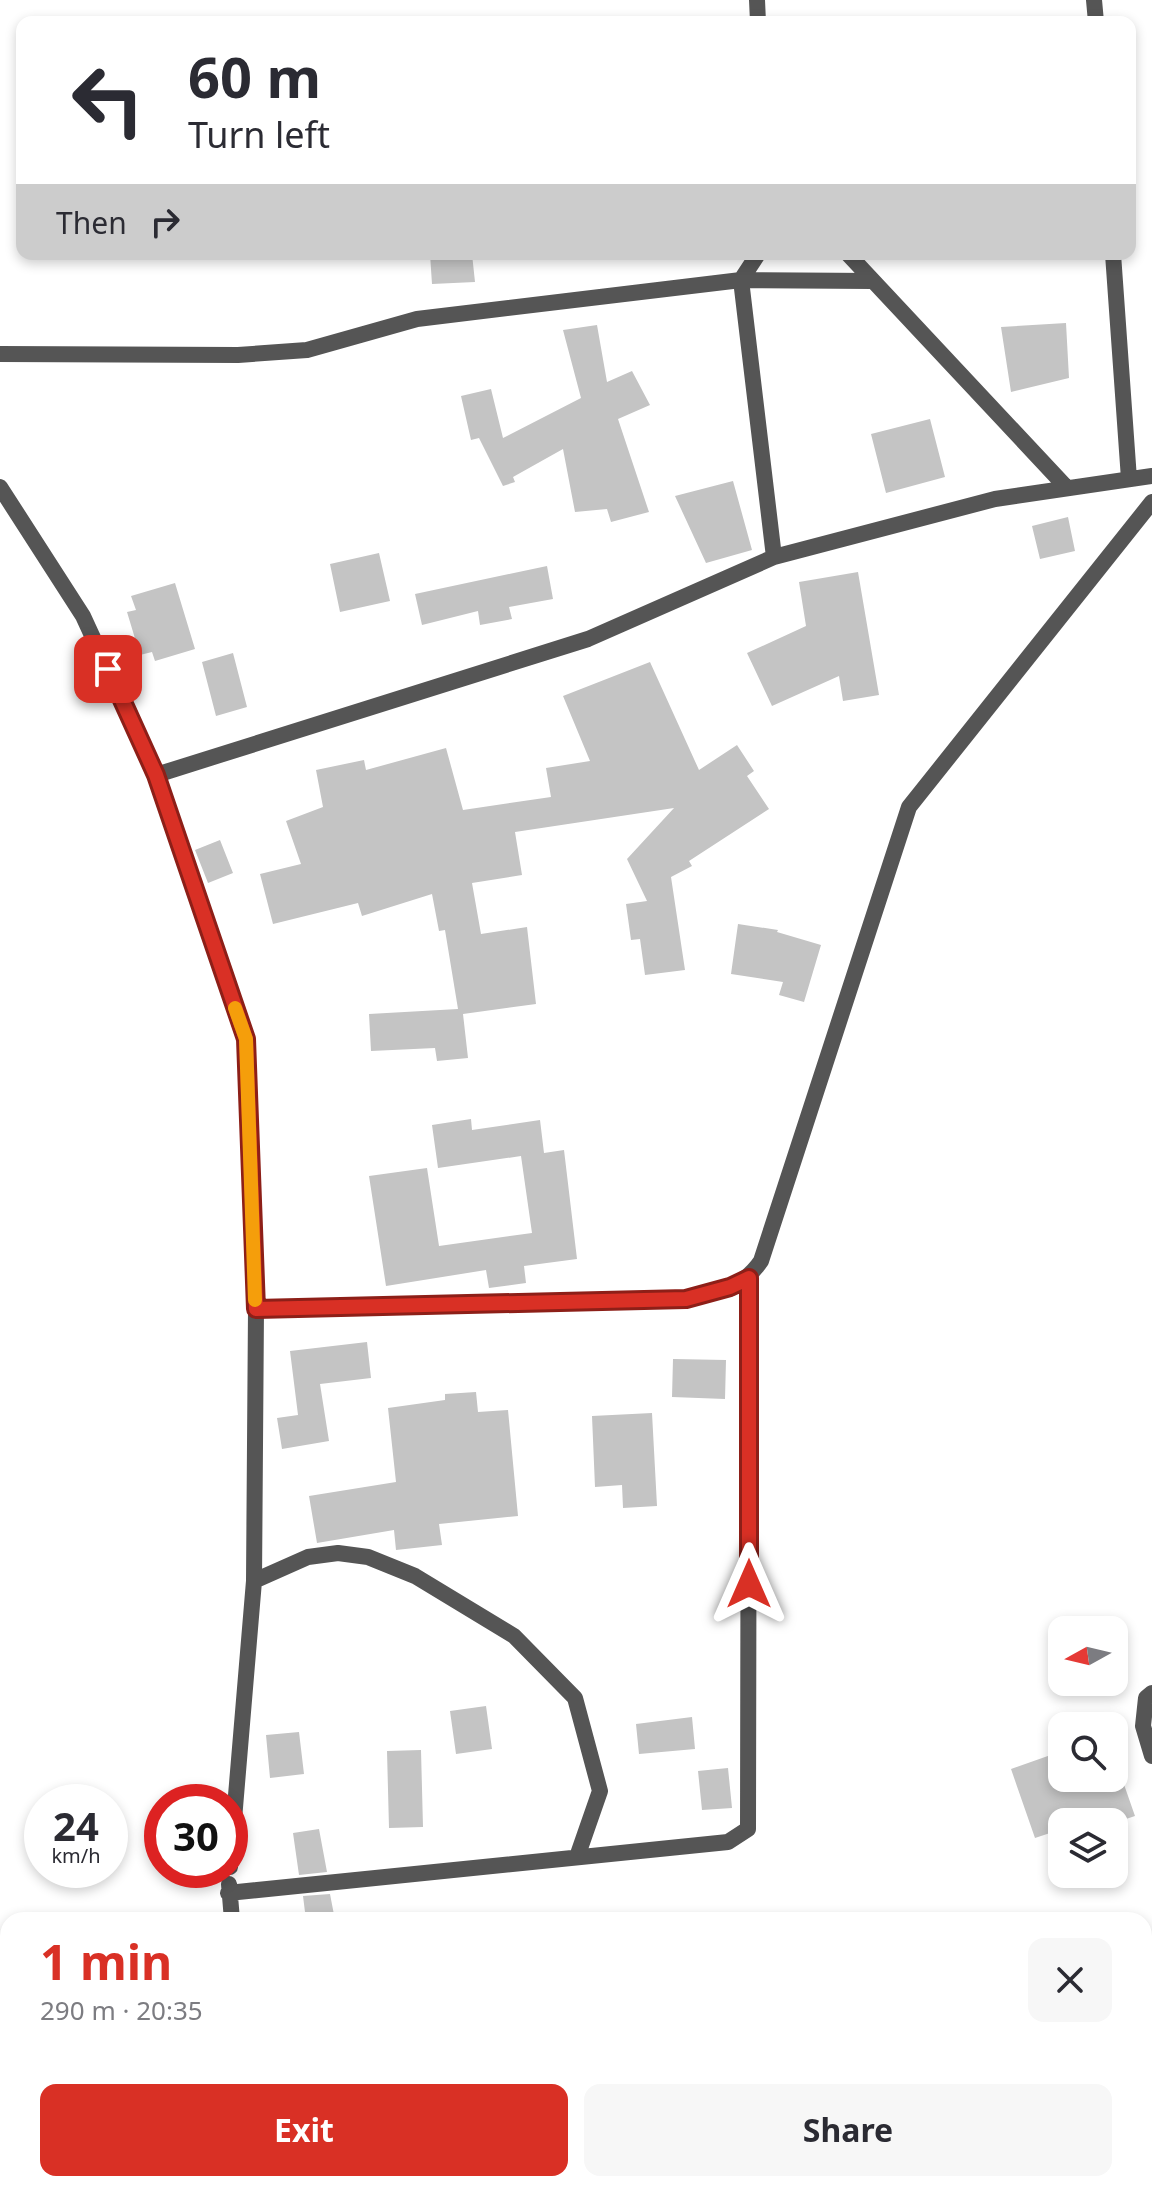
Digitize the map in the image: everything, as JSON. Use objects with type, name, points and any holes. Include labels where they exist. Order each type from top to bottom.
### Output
[{"type":"street","points":[[754,260],[741,280],[774,557]]},
{"type":"street","points":[[853,260],[1067,488]]},
{"type":"street","points":[[1113,260],[1129,479]]},
{"type":"street","points":[[0,354],[238,355],[307,350],[417,319],[741,280],[872,281]]},
{"type":"street","points":[[156,775],[588,639],[774,557],[995,499],[1152,476]]},
{"type":"street","points":[[0,487],[83,616],[156,775],[246,1039],[256,1309],[254,1581],[237,1784]]},
{"type":"street","points":[[256,1309],[686,1299],[730,1287],[749,1278],[761,1261],[909,807],[1152,502]]},
{"type":"street","points":[[228,1893],[728,1842],[748,1829],[749,1278]]},
{"type":"street","points":[[254,1581],[308,1557],[338,1553],[368,1557],[415,1576],[514,1636],[575,1698],[600,1791],[577,1857]]},
{"type":"street","points":[[1152,1693],[1146,1698],[1143,1726],[1152,1756]]},
{"type":"street","points":[[228,1888],[231,1912]]},
{"type":"building","points":[[430,260],[473,260],[475,282],[432,284]]},
{"type":"building","points":[[1066,323],[1069,378],[1011,392],[1001,327]]},
{"type":"building","points":[[597,325],[607,382],[632,371],[650,405],[618,419],[649,512],[611,522],[607,509],[575,512],[563,449],[513,477],[515,482],[503,486],[479,438],[471,440],[461,396],[491,389],[503,438],[581,398],[563,330]]},
{"type":"building","points":[[930,419],[945,477],[886,493],[871,434]]},
{"type":"building","points":[[733,481],[752,550],[706,563],[675,496]]},
{"type":"building","points":[[1068,517],[1075,551],[1040,559],[1032,526]]},
{"type":"building","points":[[379,553],[390,601],[340,612],[330,564]]},
{"type":"building","points":[[547,566],[553,599],[509,607],[512,619],[480,625],[478,611],[422,625],[415,594]]},
{"type":"building","points":[[858,572],[879,695],[843,701],[839,676],[772,706],[747,653],[806,626],[799,582]]},
{"type":"building","points":[[175,583],[195,649],[155,661],[152,652],[140,655],[127,612],[136,610],[131,596]]},
{"type":"building","points":[[233,653],[247,707],[216,716],[202,662]]},
{"type":"building","points":[[650,662],[699,770],[737,745],[754,771],[747,776],[769,809],[689,861],[692,866],[671,877],[685,970],[645,975],[640,939],[631,940],[626,904],[647,901],[627,859],[674,808],[515,832],[522,875],[472,883],[481,934],[527,927],[536,1004],[463,1014],[468,1058],[437,1061],[435,1048],[371,1051],[369,1014],[458,1009],[445,930],[439,931],[432,894],[362,916],[358,903],[273,924],[260,874],[301,864],[286,821],[323,807],[316,770],[364,760],[366,770],[446,748],[463,810],[551,797],[546,768],[590,761],[563,696]]},
{"type":"building","points":[[220,840],[233,873],[208,883],[195,850]]},
{"type":"building","points":[[738,924],[778,930],[821,945],[804,1002],[779,995],[783,982],[731,974]]},
{"type":"building","points":[[471,1119],[472,1130],[540,1120],[544,1153],[564,1150],[577,1259],[524,1266],[526,1283],[489,1288],[486,1270],[386,1286],[369,1176],[427,1168],[439,1246],[532,1233],[521,1156],[438,1168],[432,1125]]},
{"type":"building","points":[[367,1342],[371,1378],[320,1384],[329,1441],[282,1449],[277,1418],[298,1415],[290,1351]]},
{"type":"building","points":[[673,1359],[726,1360],[725,1399],[672,1397]]},
{"type":"building","points":[[476,1392],[478,1412],[508,1410],[518,1516],[439,1524],[442,1545],[396,1550],[394,1530],[317,1543],[309,1496],[396,1482],[388,1408],[445,1400],[445,1394]]},
{"type":"building","points":[[652,1413],[657,1506],[623,1508],[622,1485],[595,1487],[592,1416]]},
{"type":"building","points":[[486,1706],[492,1749],[456,1754],[450,1711]]},
{"type":"building","points":[[692,1717],[695,1749],[639,1754],[636,1724]]},
{"type":"building","points":[[299,1732],[304,1774],[270,1778],[266,1735]]},
{"type":"building","points":[[421,1750],[423,1827],[389,1828],[387,1751]]},
{"type":"building","points":[[1048,1756],[1048,1792],[1127,1792],[1135,1816],[1128,1818],[1128,1808],[1048,1808],[1048,1834],[1035,1838],[1011,1769]]},
{"type":"building","points":[[728,1768],[732,1808],[702,1810],[698,1771]]},
{"type":"building","points":[[319,1829],[327,1872],[299,1875],[293,1833]]},
{"type":"building","points":[[330,1894],[333,1912],[305,1912],[303,1896]]},
{"type":"slow traffic","points":[[235,1008],[246,1039],[255,1300]]},
{"type":"route","points":[[108,669],[156,775],[246,1039],[256,1309],[686,1299],[730,1287],[749,1278],[749,1584]]}]
